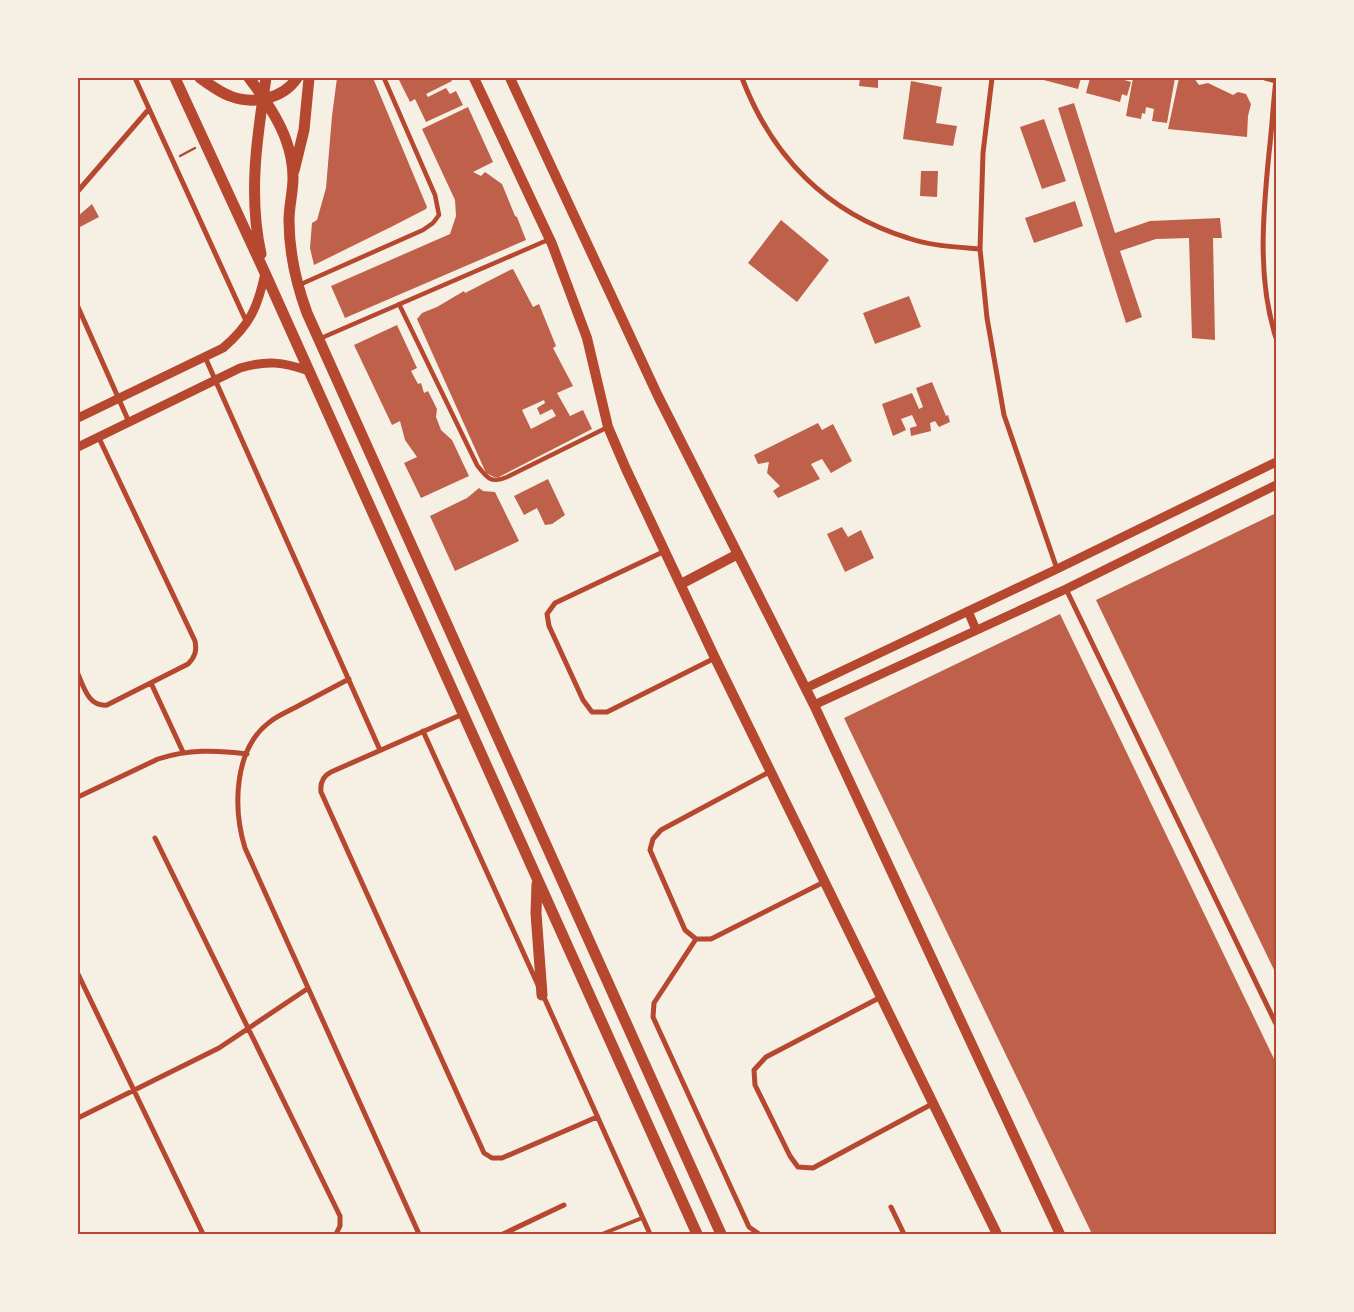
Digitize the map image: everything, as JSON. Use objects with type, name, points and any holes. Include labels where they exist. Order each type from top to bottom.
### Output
[{"type":"main road","points":[[175,78],[265,273],[697,1234]]},
{"type":"main road","points":[[200,78],[224,94],[242,100],[263,99],[282,92],[297,78]]},
{"type":"main road","points":[[249,78],[286,140],[293,177]]},
{"type":"main road","points":[[265,273],[255,220],[254,186],[266,78]]},
{"type":"main road","points":[[309,78],[304,130],[293,177],[289,220],[293,265],[307,313],[721,1234]]},
{"type":"main road","points":[[474,78],[550,239],[587,338],[608,427],[715,658],[826,881],[932,1104],[997,1234]]},
{"type":"main road","points":[[510,78],[658,396],[806,688],[1060,1234]]},
{"type":"main road","points":[[681,584],[738,554]]},
{"type":"main road","points":[[537,880],[536,912],[542,995]]},
{"type":"main road","points":[[1053,1234],[1055,1223]]},
{"type":"street","points":[[135,78],[247,324]]},
{"type":"street","points":[[298,286],[423,230],[433,223],[439,215],[436,195],[384,78]]},
{"type":"street","points":[[742,78],[752,103],[769,134],[790,163],[816,188],[844,209],[876,226],[909,239],[944,246],[980,249]]},
{"type":"street","points":[[992,78],[983,152],[980,249],[987,318],[1004,414],[1057,569]]},
{"type":"street","points":[[1265,78],[1276,81],[1266,183],[1263,240],[1265,280],[1276,338]]},
{"type":"street","points":[[78,191],[149,109]]},
{"type":"street","points":[[319,340],[550,239]]},
{"type":"street","points":[[78,418],[223,348],[247,324],[260,298],[265,273]]},
{"type":"street","points":[[399,304],[477,465],[484,475],[491,480],[507,477],[608,427]]},
{"type":"street","points":[[78,307],[129,422]]},
{"type":"street","points":[[205,356],[380,750]]},
{"type":"street","points":[[78,446],[240,368],[257,363],[275,362],[309,371]]},
{"type":"street","points":[[78,674],[90,700],[98,705],[108,705],[188,664],[194,656],[196,646],[98,436]]},
{"type":"street","points":[[806,688],[1057,569],[1276,462]]},
{"type":"street","points":[[814,705],[1066,588],[1276,485]]},
{"type":"street","points":[[666,551],[554,603],[547,614],[549,626],[583,700],[592,712],[607,712],[715,658]]},
{"type":"street","points":[[1066,588],[1276,1024]]},
{"type":"street","points":[[968,611],[976,630]]},
{"type":"street","points":[[349,680],[271,720],[256,735],[247,754],[238,785],[237,801],[240,833],[245,848],[419,1234]]},
{"type":"street","points":[[151,683],[183,752]]},
{"type":"street","points":[[463,714],[326,774],[321,782],[321,792],[481,1148],[492,1158],[502,1158],[597,1118]]},
{"type":"street","points":[[423,731],[650,1234]]},
{"type":"street","points":[[78,797],[158,759],[183,752],[214,751],[247,754]]},
{"type":"street","points":[[771,771],[661,830],[653,839],[650,850],[685,930],[696,939],[711,939],[826,881]]},
{"type":"street","points":[[155,838],[340,1216],[340,1226],[336,1234]]},
{"type":"street","points":[[696,939],[654,1003],[653,1017],[749,1227],[759,1234]]},
{"type":"street","points":[[78,974],[203,1234]]},
{"type":"street","points":[[78,1118],[219,1048],[308,989]]},
{"type":"street","points":[[882,997],[766,1057],[754,1070],[755,1085],[790,1156],[798,1166],[813,1168],[932,1104]]},
{"type":"street","points":[[503,1234],[564,1205]]},
{"type":"street","points":[[891,1207],[904,1234]]},
{"type":"lane","points":[[602,1234],[642,1218]]},
{"type":"path","points":[[180,156],[195,148]]},
{"type":"building","points":[[337,78],[373,78],[427,207],[314,265],[310,248],[312,223],[317,220],[326,188]]},
{"type":"building","points":[[398,78],[450,78],[452,81],[426,94],[428,97],[446,88],[450,94],[456,91],[463,105],[426,122],[415,99],[410,102]]},
{"type":"building","points":[[860,78],[878,80],[878,88],[859,86]]},
{"type":"building","points":[[1036,78],[1081,78],[1078,89]]},
{"type":"building","points":[[1090,78],[1118,78],[1131,82],[1127,96],[1122,94],[1120,102],[1086,93]]},
{"type":"building","points":[[1133,78],[1175,78],[1167,123],[1152,121],[1154,109],[1146,107],[1145,114],[1142,113],[1141,119],[1126,116]]},
{"type":"building","points":[[1179,78],[1194,78],[1199,85],[1208,83],[1233,95],[1238,92],[1246,94],[1251,104],[1248,116],[1247,137],[1168,129]]},
{"type":"building","points":[[911,81],[942,87],[936,123],[957,126],[953,146],[903,139]]},
{"type":"building","points":[[1074,103],[1115,233],[1150,221],[1220,218],[1222,238],[1213,238],[1215,340],[1192,338],[1189,238],[1156,239],[1120,251],[1142,317],[1126,323],[1058,108]]},
{"type":"building","points":[[468,107],[493,162],[473,172],[481,176],[485,172],[502,184],[526,240],[345,318],[331,286],[450,234],[456,216],[455,200],[422,129]]},
{"type":"building","points":[[1044,119],[1066,181],[1042,189],[1020,127]]},
{"type":"building","points":[[921,171],[938,171],[937,197],[920,196]]},
{"type":"building","points":[[1075,201],[1083,226],[1034,243],[1025,218]]},
{"type":"building","points":[[92,204],[99,217],[78,228],[78,216]]},
{"type":"building","points":[[781,220],[829,260],[797,302],[748,263]]},
{"type":"building","points":[[513,269],[533,307],[539,304],[556,346],[553,348],[573,386],[557,393],[570,416],[583,410],[592,429],[499,477],[494,477],[486,473],[417,319],[422,313]],"holes":[[[544,400],[545,403],[537,408],[540,415],[552,409],[556,416],[531,429],[522,410]]]},
{"type":"building","points":[[909,296],[921,327],[875,344],[863,313]]},
{"type":"building","points":[[397,325],[417,368],[411,371],[418,384],[421,383],[424,393],[428,391],[437,409],[436,417],[441,430],[452,440],[469,476],[421,498],[404,463],[417,457],[405,440],[400,421],[392,425],[354,345]]},
{"type":"building","points":[[932,382],[950,422],[939,427],[935,421],[930,423],[931,431],[911,436],[910,428],[917,426],[912,415],[901,419],[906,430],[893,436],[882,404],[912,393],[919,409],[923,407],[916,388]]},
{"type":"building","points":[[818,423],[822,430],[833,424],[852,461],[831,473],[822,459],[811,464],[820,479],[778,498],[773,491],[780,486],[767,473],[769,462],[758,464],[754,455]]},
{"type":"building","points":[[548,479],[565,515],[552,524],[545,525],[537,508],[524,515],[514,496]]},
{"type":"building","points":[[479,488],[483,491],[495,492],[519,541],[455,571],[430,516],[467,498]]},
{"type":"building","points":[[1276,513],[1276,974],[1096,600]]},
{"type":"building","points":[[842,527],[848,537],[861,530],[874,558],[845,572],[827,534]]},
{"type":"building","points":[[1060,614],[1276,1063],[1276,1234],[1092,1234],[844,718]]}]
